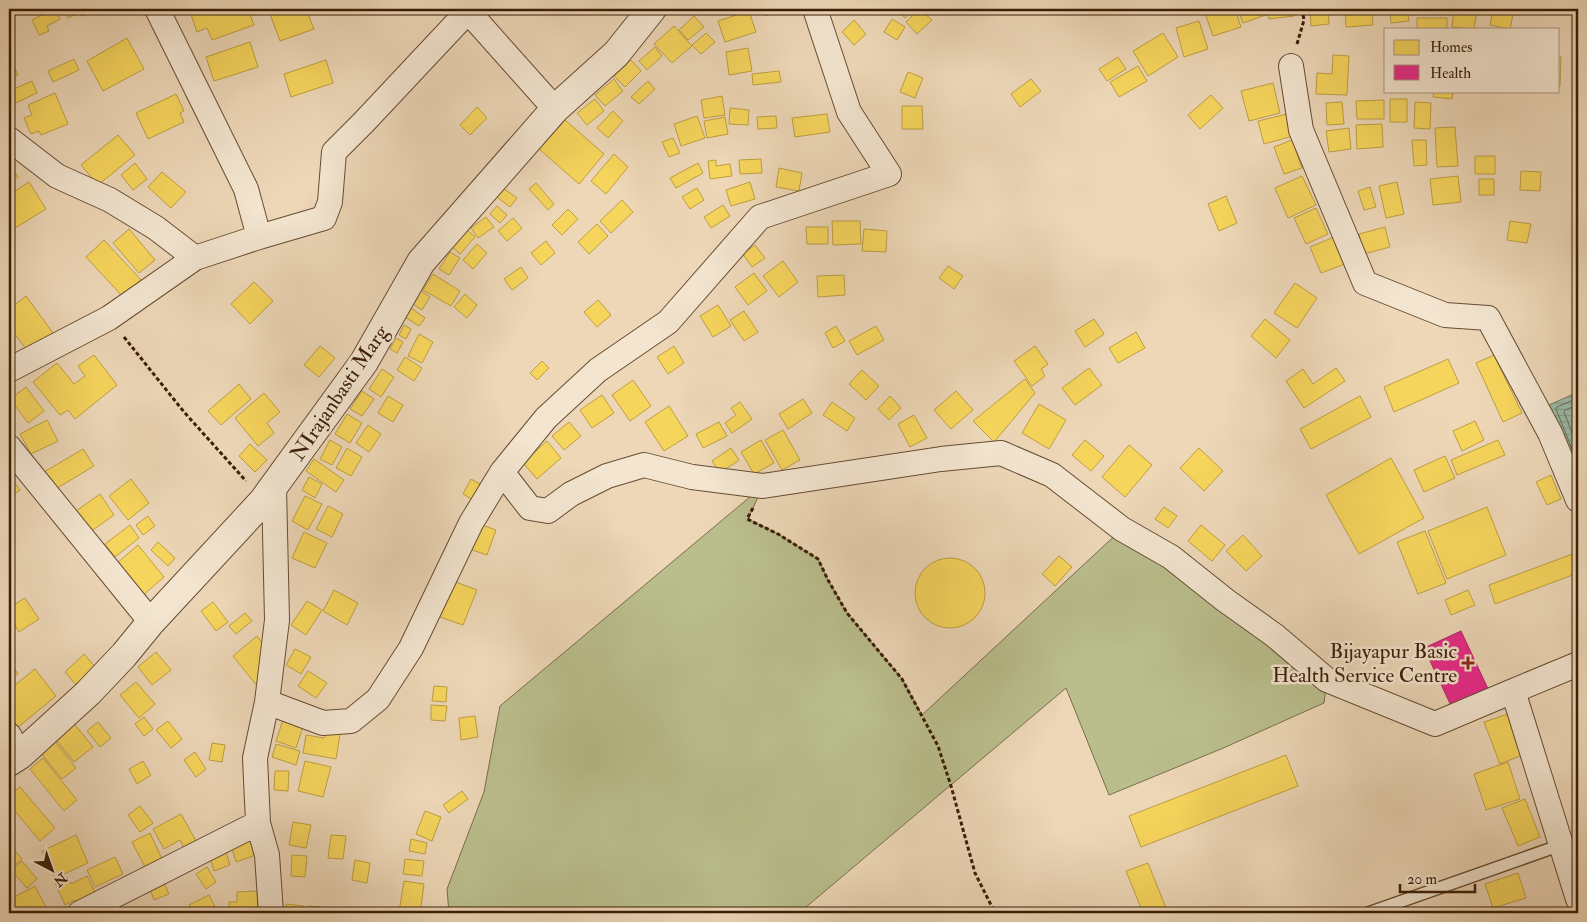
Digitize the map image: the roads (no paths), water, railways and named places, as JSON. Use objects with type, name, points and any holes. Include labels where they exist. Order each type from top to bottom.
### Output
[{"type":"street","points":[[157,9],[246,188],[259,237]]},
{"type":"street","points":[[13,360],[109,318],[194,258],[324,218],[330,202],[334,152],[468,9],[555,110]]},
{"type":"street","name":"NIrajanbasti Marg","points":[[13,751],[106,674],[268,494],[364,362],[421,262],[555,110],[616,54],[652,9]]},
{"type":"street","points":[[267,702],[323,723],[351,721],[378,699],[411,648],[471,523],[502,472],[546,418],[598,370],[668,322],[760,216],[889,174],[849,112],[816,9]]},
{"type":"street","points":[[1291,66],[1301,130],[1365,284],[1445,315],[1488,318],[1550,433],[1578,500]]},
{"type":"street","points":[[9,139],[57,176],[110,200],[156,228],[194,258]]},
{"type":"street","points":[[9,447],[151,622]]},
{"type":"street","points":[[502,472],[530,508],[548,511],[571,494],[607,476],[644,465],[692,477],[763,486],[941,459],[1001,453],[1052,475],[1122,529],[1171,557],[1225,600],[1274,635],[1327,680],[1435,724],[1578,664]]},
{"type":"street","points":[[268,494],[277,620],[267,702],[255,758],[258,823],[267,855],[271,913]]},
{"type":"street","points":[[1513,691],[1578,899]]},
{"type":"street","points":[[80,913],[258,823]]},
{"type":"lane","points":[[1368,913],[1560,845]]},
{"type":"water","points":[[1578,392],[1578,478],[1549,405]]},
{"type":"place","name":"Bijayapur Basic Health Service Centre","points":[[1468,663]]}]
